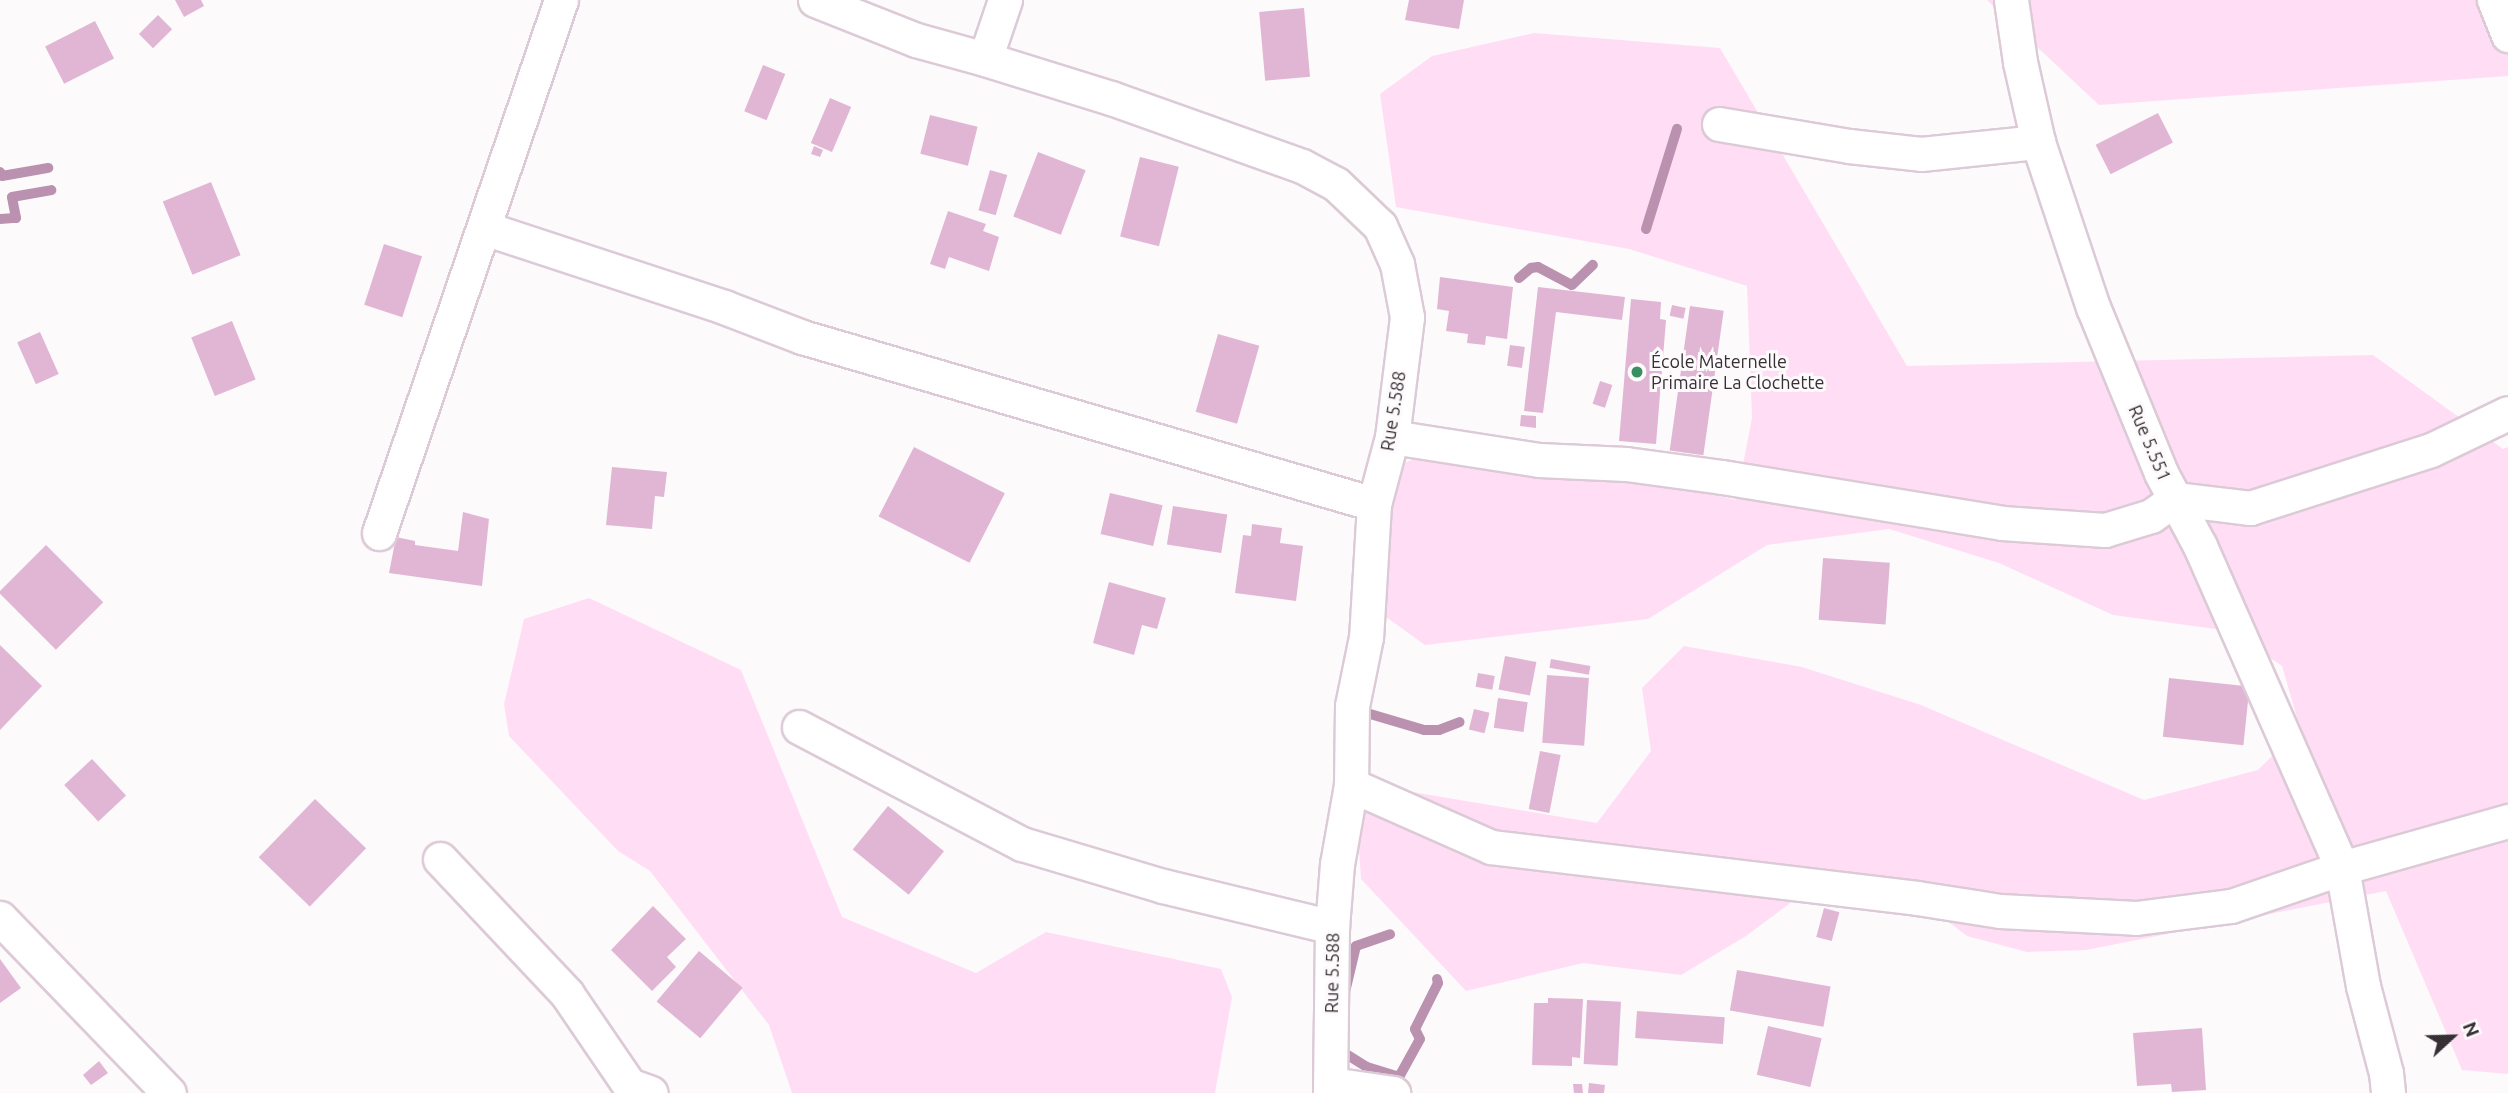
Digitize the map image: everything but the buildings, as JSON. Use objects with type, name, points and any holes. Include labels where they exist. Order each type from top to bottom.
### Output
[{"type":"street","points":[[379,533],[561,0]]},
{"type":"street","name":"Rue 5.588","points":[[815,0],[916,40],[1111,98],[1302,166],[1336,184],[1380,226],[1397,264],[1407,317],[1392,437],[1374,504],[1366,638],[1352,706],[1351,785],[1337,864],[1332,927],[1331,1088]]},
{"type":"street","points":[[985,59],[1005,0]]},
{"type":"street","name":"Rue 5.551","points":[[2011,0],[2020,61],[2038,142],[2093,307],[2161,473],[2200,546],[2342,867],[2363,986],[2386,1073],[2388,1093]]},
{"type":"street","points":[[2494,0],[2508,34]]},
{"type":"street","points":[[1719,124],[1849,146],[1921,154],[2038,142]]},
{"type":"street","points":[[484,228],[854,354],[1374,504]]},
{"type":"street","points":[[1392,437],[1539,460],[1653,468],[1875,504],[2065,530],[2105,530],[2151,516],[2175,499],[2250,508],[2431,450],[2508,413]]},
{"type":"street","points":[[799,727],[1021,844],[1163,886],[1332,927]]},
{"type":"street","points":[[1351,785],[1491,847],[1917,898],[2000,911],[2136,918],[2231,906],[2342,867],[2508,821]]},
{"type":"street","points":[[440,859],[567,994],[634,1090]]},
{"type":"street","points":[[0,918],[169,1093]]},
{"type":"street","points":[[1331,1088],[1393,1093]]},
{"type":"shaded area","points":[[1987,0],[2508,0],[2508,76],[2099,105]]},
{"type":"shaded area","points":[[1534,33],[1720,48],[1907,366],[2373,355],[2503,449],[2508,447],[2508,1074],[2462,1070],[2386,891],[2086,950],[2027,952],[1967,936],[1917,898],[1804,893],[1746,936],[1681,975],[1583,963],[1466,991],[1361,879],[1357,821],[1382,787],[1597,823],[1651,751],[1642,688],[1684,646],[1802,667],[1921,705],[2144,800],[2258,770],[2300,728],[2282,666],[2230,631],[2113,615],[1999,563],[1889,529],[1767,545],[1648,619],[1425,645],[1379,612],[1391,469],[1454,441],[1553,456],[1736,500],[1752,418],[1747,286],[1629,249],[1396,207],[1380,94],[1432,56]]},
{"type":"shaded area","points":[[589,598],[741,670],[842,917],[976,973],[1046,932],[1221,969],[1232,997],[1215,1093],[792,1093],[769,1025],[650,871],[618,851],[509,736],[504,704],[524,619]]},
{"type":"waterway","points":[[1646,229],[1677,129]]},
{"type":"waterway","points":[[0,172],[2,176],[48,168]]},
{"type":"waterway","points":[[0,219],[16,218],[12,197],[51,190]]},
{"type":"waterway","points":[[1519,278],[1531,268],[1538,267],[1572,285],[1593,265]]},
{"type":"waterway","points":[[1360,711],[1424,730],[1439,730],[1460,722]]},
{"type":"waterway","points":[[1345,992],[1356,946],[1390,934]]},
{"type":"waterway","points":[[1339,1046],[1346,1054],[1367,1067],[1399,1077],[1420,1039],[1415,1029],[1438,983],[1437,979]]},
{"type":"place","name":"École Maternelle Primaire La Clochette","points":[[1637,372]]}]
